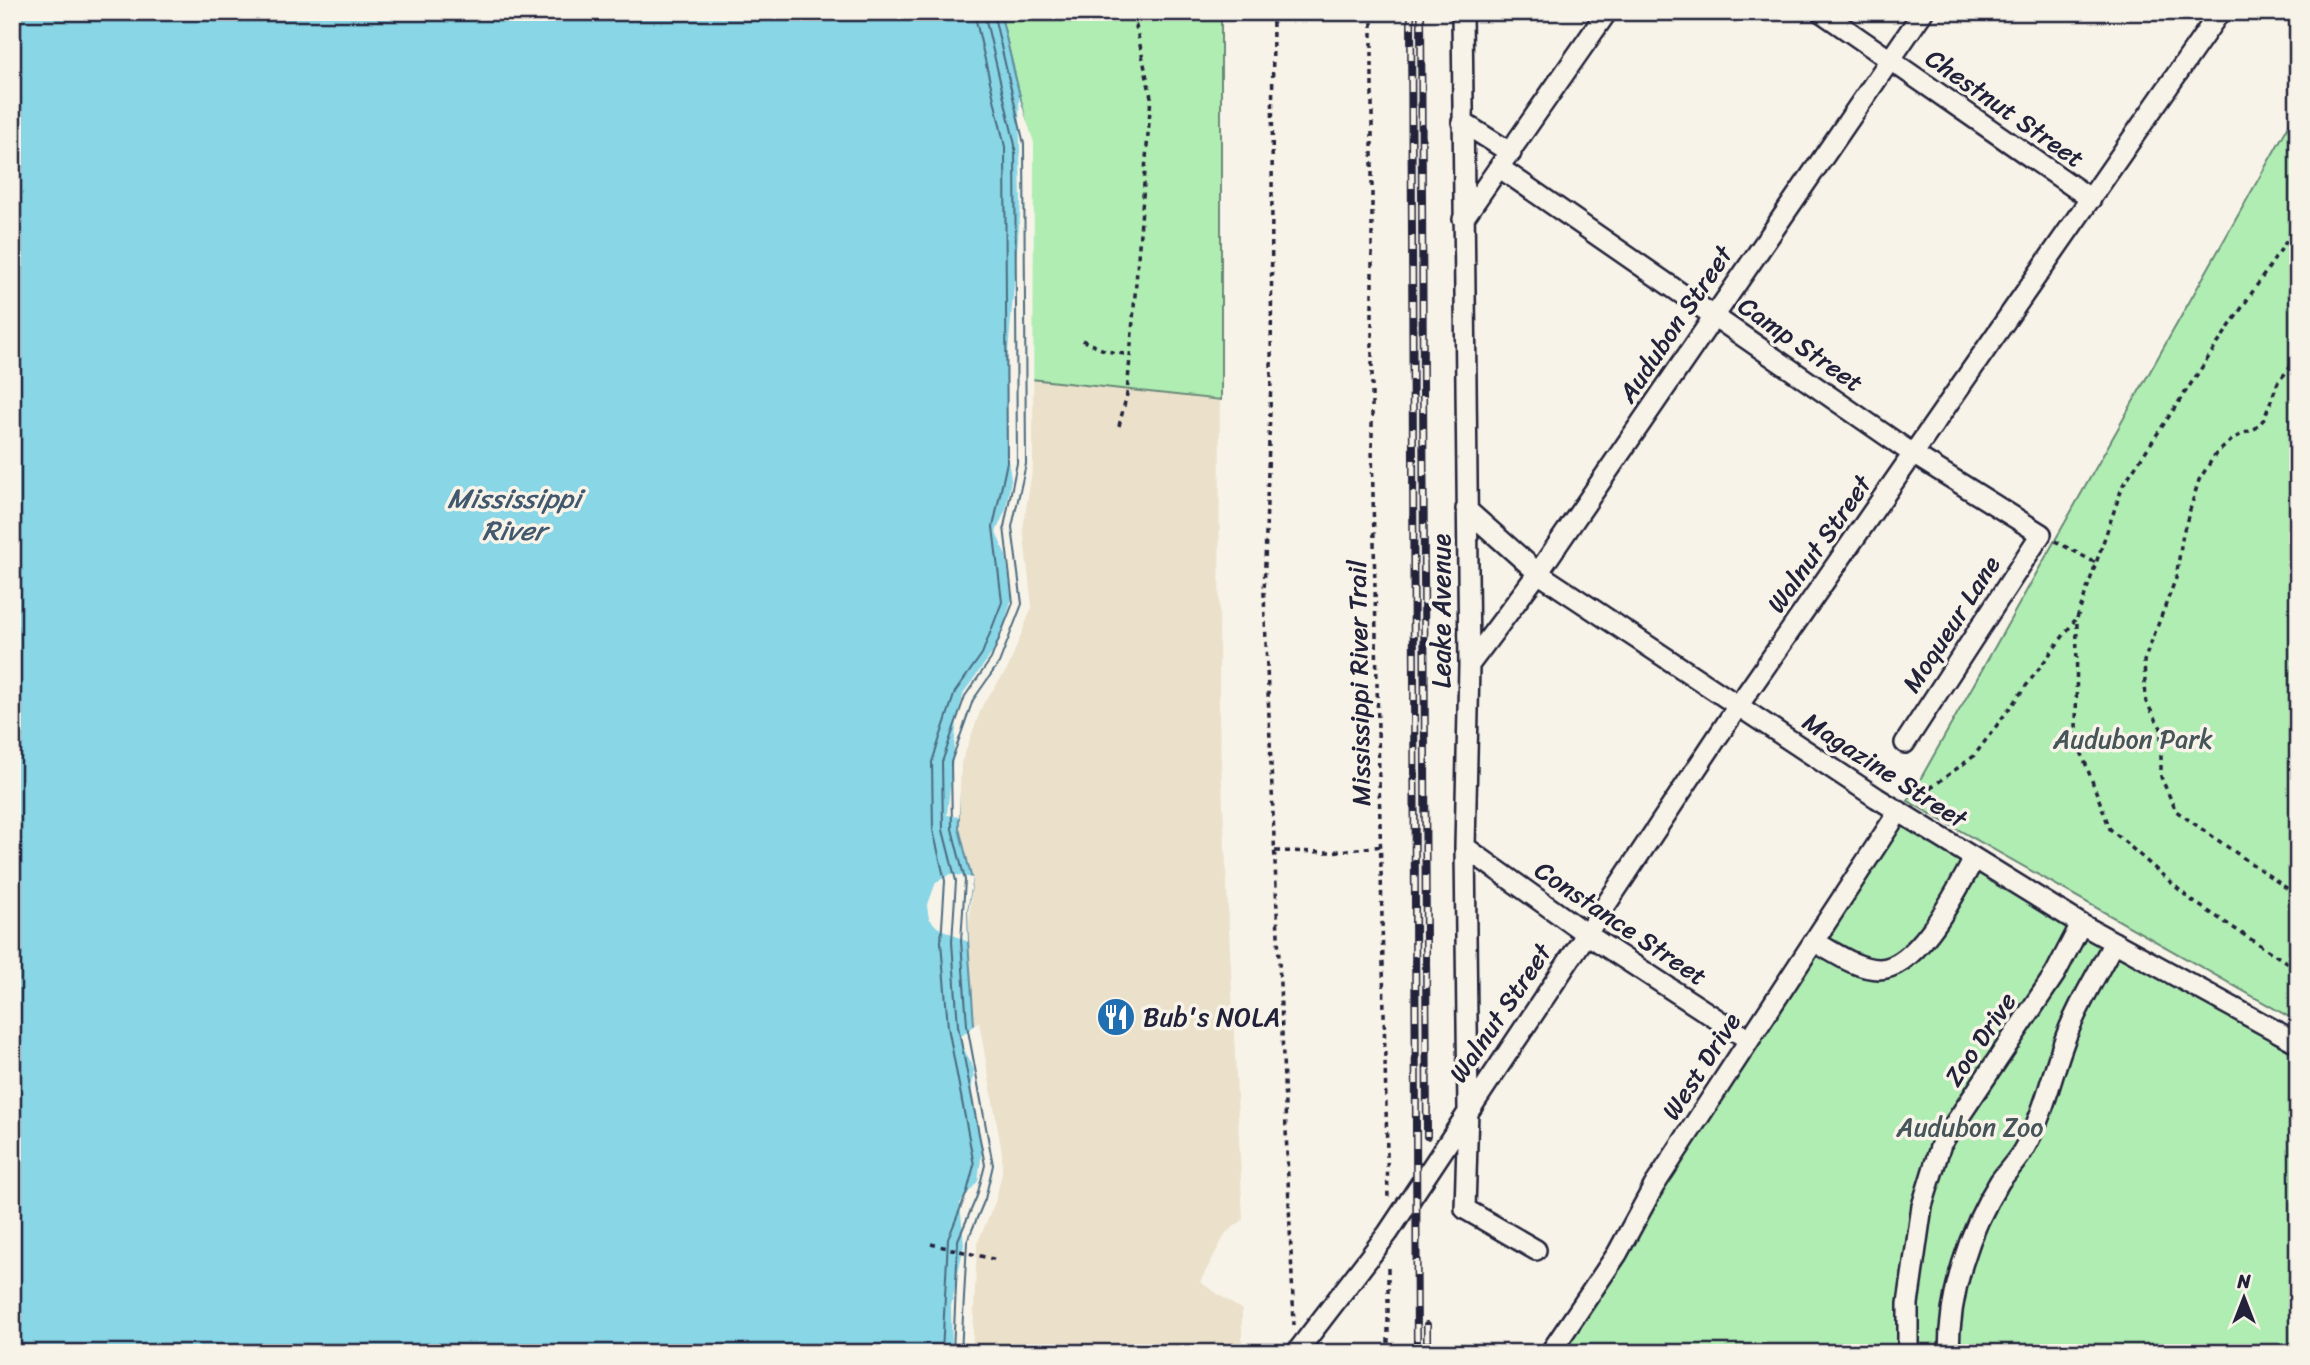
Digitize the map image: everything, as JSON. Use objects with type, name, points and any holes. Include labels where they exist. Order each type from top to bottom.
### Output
[{"type":"street","name":"Leake Avenue","points":[[1462,12],[1469,665],[1465,847],[1468,1110],[1465,1209],[1535,1250]]},
{"type":"street","points":[[1463,219],[1606,12]]},
{"type":"street","name":"Chestnut Street","points":[[1821,12],[2091,199]]},
{"type":"street","name":"Audubon Street","points":[[1469,665],[1538,573],[1923,12]]},
{"type":"street","name":"Walnut Street","points":[[1295,1343],[1388,1233],[1738,706],[2220,12]]},
{"type":"street","name":"Camp Street","points":[[1462,122],[1505,161],[1713,315],[1913,454],[2041,534]]},
{"type":"street","name":"Magazine Street","points":[[1466,509],[1538,573],[1899,811],[2081,924],[2298,1043]]},
{"type":"street","name":"Moqueur Lane","points":[[1905,743],[2041,534]]},
{"type":"street","name":"West Drive","points":[[1550,1353],[1617,1254],[1654,1186],[1899,811]]},
{"type":"street","name":"Constance Street","points":[[1465,847],[1585,933],[1749,1040]]},
{"type":"street","points":[[1815,942],[1857,965],[1879,969],[1899,965],[1914,953],[1974,859]]},
{"type":"street","name":"Zoo Drive","points":[[1909,1353],[1908,1304],[1922,1206],[1941,1144],[2055,974],[2081,924]]},
{"type":"street","points":[[1949,1353],[1949,1329],[1957,1283],[1978,1225],[2000,1183],[2025,1147],[2043,1106],[2065,1039],[2114,942]]},
{"type":"path","points":[[1119,426],[1130,355],[1151,97],[1133,12]]},
{"type":"path","points":[[1273,12],[1271,379],[1264,594],[1295,1343]]},
{"type":"path","name":"Mississippi River Trail","points":[[1372,12],[1372,447],[1383,846],[1388,1353]]},
{"type":"path","points":[[1899,811],[1974,756],[2077,618],[2123,485],[2298,224]]},
{"type":"path","points":[[1082,340],[1106,351],[1130,355]]},
{"type":"path","points":[[2298,358],[2278,382],[2264,419],[2215,455],[2199,480],[2183,533],[2176,578],[2144,661],[2146,702],[2161,728],[2161,777],[2176,811],[2198,829],[2298,896]]},
{"type":"path","points":[[2041,534],[2096,563]]},
{"type":"path","points":[[2077,618],[2076,738],[2110,829],[2191,900],[2298,970]]},
{"type":"path","points":[[1276,851],[1331,852],[1383,846]]},
{"type":"path","points":[[932,1244],[998,1260]]},
{"type":"shaded area","points":[[1000,12],[1221,12],[1219,720],[1243,1220],[1226,1233],[1200,1282],[1242,1310],[1242,1353],[968,1353],[975,1023],[968,942],[972,880],[959,828],[958,762],[1019,528],[1031,143]]},
{"type":"green space","points":[[1000,12],[1221,12],[1221,400],[1031,379],[1031,143]]},
{"type":"green space","name":"Audubon Park","points":[[2298,109],[2298,1022],[1908,801]]},
{"type":"green space","name":"Audubon Zoo","points":[[1901,826],[2298,1056],[2298,1353],[1549,1353],[1654,1186]]},
{"type":"water","name":"Mississippi River","points":[[12,12],[1000,12],[1031,143],[1019,528],[1029,604],[979,702],[958,762],[959,828],[972,880],[967,911],[974,1024],[988,1095],[974,1243],[968,1353],[12,1353]]},
{"type":"pier","points":[[1019,96],[1034,143],[1033,465],[1023,528],[1032,607],[1008,668],[983,704],[961,763],[959,817],[947,815],[957,719],[964,692],[998,645],[1012,598],[1006,556],[996,532],[1006,509],[1011,479],[1007,454],[1006,376],[1021,204]]},
{"type":"pier","points":[[951,874],[973,878],[967,911],[968,942],[937,927],[929,918],[927,907],[936,882]]},
{"type":"pier","points":[[979,1022],[1002,1153],[1002,1173],[995,1202],[977,1244],[972,1353],[952,1353],[951,1306],[964,1245],[960,1203],[978,1181],[982,1150],[971,1094],[974,1070],[959,1038]]},
{"type":"railway","points":[[1411,12],[1417,1353]]},
{"type":"railway","points":[[1421,12],[1427,1136]]},
{"type":"railway","points":[[1427,1325],[1427,1353]]},
{"type":"place","name":"Bub's NOLA","points":[[1116,1017]]}]
